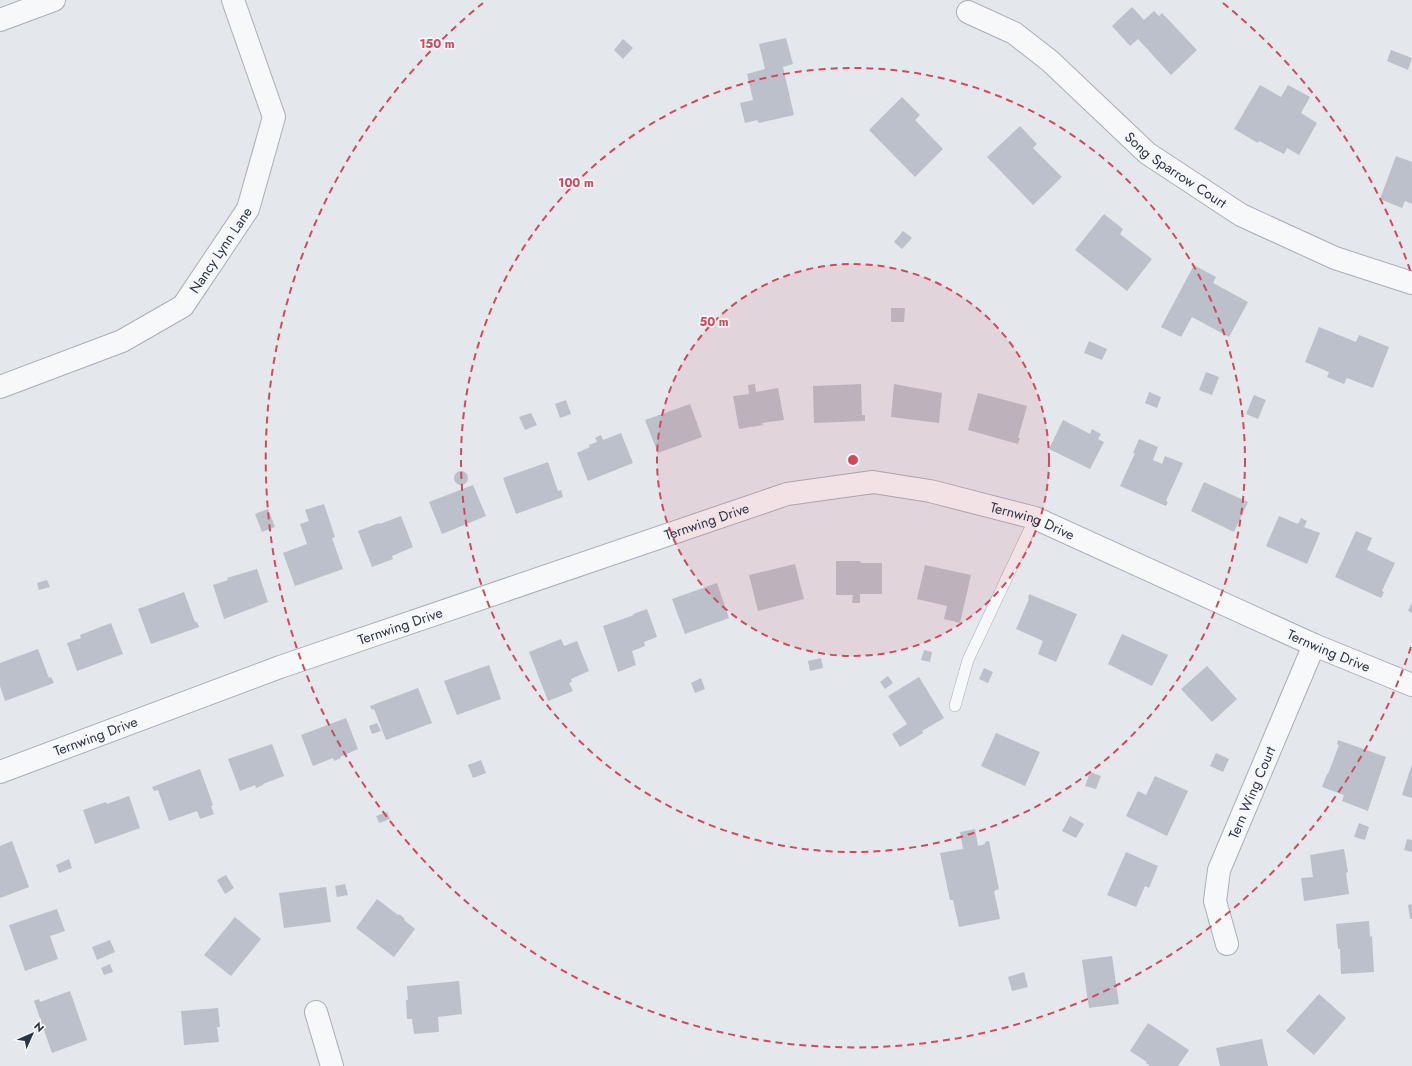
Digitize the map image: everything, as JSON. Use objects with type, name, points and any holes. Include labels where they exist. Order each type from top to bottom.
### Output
[{"type":"street","points":[[0,20],[54,0]]},
{"type":"street","name":"Nancy Lynn Lane","points":[[0,387],[122,341],[183,306],[248,209],[274,117],[233,0]]},
{"type":"street","name":"Song Sparrow Court","points":[[968,12],[1014,33],[1050,61],[1147,153],[1241,215],[1335,258],[1412,283]]},
{"type":"street","name":"Ternwing Drive","points":[[0,772],[280,667],[787,494],[873,482],[930,491],[1035,518],[1314,645],[1412,685]]},
{"type":"street","name":"Tern Wing Court","points":[[1227,944],[1215,901],[1219,870],[1314,645]]},
{"type":"street","points":[[316,1012],[332,1066]]},
{"type":"lane","points":[[955,706],[968,660],[1035,518]]},
{"type":"building","points":[[1132,7],[1144,20],[1154,11],[1159,16],[1162,13],[1197,50],[1171,75],[1138,39],[1130,46],[1112,26]]},
{"type":"building","points":[[786,38],[793,64],[783,67],[794,115],[759,123],[757,120],[745,123],[740,103],[753,100],[747,74],[765,69],[759,44]]},
{"type":"building","points":[[623,39],[633,48],[623,59],[614,50]]},
{"type":"building","points":[[1391,50],[1412,58],[1408,70],[1387,61]]},
{"type":"building","points":[[1260,85],[1281,97],[1288,85],[1310,97],[1301,113],[1317,123],[1299,155],[1287,148],[1284,154],[1259,141],[1258,143],[1234,129]]},
{"type":"building","points":[[902,97],[920,115],[915,120],[943,149],[915,177],[869,130]]},
{"type":"building","points":[[1020,126],[1037,144],[1033,148],[1062,177],[1033,205],[987,157]]},
{"type":"building","points":[[1396,156],[1412,162],[1412,204],[1405,201],[1402,208],[1380,199]]},
{"type":"building","points":[[1104,214],[1123,229],[1120,234],[1152,259],[1127,291],[1075,250]]},
{"type":"building","points":[[903,231],[912,238],[902,249],[894,242]]},
{"type":"building","points":[[1194,265],[1216,277],[1213,283],[1248,302],[1229,337],[1192,317],[1181,337],[1161,327]]},
{"type":"building","points":[[891,308],[905,308],[904,322],[891,322]]},
{"type":"building","points":[[1319,327],[1356,342],[1359,335],[1389,347],[1373,388],[1347,378],[1344,384],[1327,377],[1329,372],[1305,362]]},
{"type":"building","points":[[1089,341],[1107,349],[1102,360],[1084,353]]},
{"type":"building","points":[[1206,372],[1219,377],[1212,395],[1199,390]]},
{"type":"building","points":[[755,384],[756,392],[778,388],[784,420],[762,423],[763,425],[739,429],[733,396],[749,394],[748,385]]},
{"type":"building","points":[[861,384],[862,415],[865,415],[865,421],[814,423],[813,386]]},
{"type":"building","points":[[894,384],[942,393],[939,423],[891,417]]},
{"type":"building","points":[[1149,392],[1161,397],[1157,408],[1145,403]]},
{"type":"building","points":[[978,393],[1027,406],[1018,438],[1020,438],[1018,444],[968,430]]},
{"type":"building","points":[[1254,395],[1266,400],[1258,419],[1246,414]]},
{"type":"building","points":[[566,400],[571,414],[560,418],[555,404]]},
{"type":"building","points":[[690,404],[702,437],[658,453],[645,420]]},
{"type":"building","points":[[531,413],[537,425],[525,430],[519,417]]},
{"type":"building","points":[[1063,420],[1090,434],[1092,429],[1101,434],[1098,439],[1104,442],[1090,469],[1049,449]]},
{"type":"building","points":[[621,433],[633,463],[588,481],[577,453],[590,447],[589,445],[597,442],[595,438],[601,435],[603,440]]},
{"type":"building","points":[[1139,439],[1158,447],[1153,460],[1162,464],[1165,456],[1183,463],[1166,501],[1168,502],[1166,506],[1120,486],[1135,453],[1133,453]]},
{"type":"building","points":[[548,462],[558,491],[561,490],[563,497],[516,514],[503,478]]},
{"type":"building","points":[[458,471],[464,471],[468,475],[468,481],[464,485],[458,485],[454,481],[454,475]]},
{"type":"building","points":[[1204,482],[1248,502],[1234,532],[1191,511]]},
{"type":"building","points":[[473,485],[486,516],[442,534],[429,502]]},
{"type":"building","points":[[324,504],[335,537],[332,538],[343,569],[295,586],[283,553],[307,544],[300,524],[309,521],[305,510]]},
{"type":"building","points":[[268,509],[275,527],[262,532],[255,514]]},
{"type":"building","points":[[401,516],[413,547],[392,556],[393,559],[372,567],[358,531]]},
{"type":"building","points":[[1279,516],[1298,524],[1301,518],[1307,521],[1304,527],[1320,533],[1307,564],[1266,546]]},
{"type":"building","points":[[1356,531],[1372,538],[1367,550],[1395,563],[1382,591],[1384,592],[1381,598],[1335,577]]},
{"type":"building","points":[[836,561],[882,563],[882,594],[860,594],[860,603],[852,603],[853,595],[836,595]]},
{"type":"building","points":[[795,564],[804,599],[758,611],[749,575]]},
{"type":"building","points":[[925,565],[971,575],[960,623],[944,619],[947,606],[917,599]]},
{"type":"building","points":[[257,569],[268,602],[224,619],[213,585],[228,580],[227,578]]},
{"type":"building","points":[[47,580],[50,587],[39,590],[37,583]]},
{"type":"building","points":[[717,583],[729,618],[685,634],[672,599]]},
{"type":"building","points":[[184,592],[195,622],[197,622],[199,627],[151,644],[138,609]]},
{"type":"building","points":[[1029,594],[1077,614],[1056,662],[1038,654],[1043,641],[1016,629],[1029,599]]},
{"type":"building","points":[[1412,602],[1412,613],[1408,611]]},
{"type":"building","points":[[647,609],[657,637],[644,642],[645,646],[632,651],[636,665],[618,672],[603,626]]},
{"type":"building","points":[[111,623],[123,654],[77,671],[67,643],[81,638],[80,635]]},
{"type":"building","points":[[1122,634],[1168,655],[1152,686],[1108,664]]},
{"type":"building","points":[[561,639],[564,646],[577,641],[589,671],[571,679],[572,682],[569,683],[573,691],[548,701],[529,652]]},
{"type":"building","points":[[38,649],[49,678],[51,677],[54,683],[5,701],[0,686],[0,663]]},
{"type":"building","points":[[924,650],[932,652],[930,662],[921,660]]},
{"type":"building","points":[[821,658],[823,668],[810,671],[808,661]]},
{"type":"building","points":[[489,665],[501,699],[457,715],[444,681]]},
{"type":"building","points":[[1207,666],[1237,699],[1212,722],[1181,689]]},
{"type":"building","points":[[984,668],[993,672],[988,683],[979,679]]},
{"type":"building","points":[[888,676],[893,683],[885,689],[880,682]]},
{"type":"building","points":[[919,677],[944,718],[922,731],[923,733],[900,747],[892,734],[907,724],[888,696]]},
{"type":"building","points":[[701,678],[705,689],[695,693],[691,683]]},
{"type":"building","points":[[418,688],[432,723],[386,740],[374,709],[372,710],[370,706]]},
{"type":"building","points":[[346,718],[358,749],[334,761],[333,758],[313,766],[301,735]]},
{"type":"building","points":[[377,723],[381,731],[372,734],[369,726]]},
{"type":"building","points":[[996,733],[1040,752],[1025,786],[981,766]]},
{"type":"building","points":[[1338,740],[1386,757],[1368,811],[1342,801],[1344,795],[1322,787],[1339,745],[1337,744]]},
{"type":"building","points":[[272,744],[284,776],[256,788],[255,785],[240,791],[228,759]]},
{"type":"building","points":[[1216,753],[1229,759],[1223,772],[1210,766]]},
{"type":"building","points":[[481,760],[486,773],[473,778],[468,765]]},
{"type":"building","points":[[1412,764],[1412,798],[1402,795]]},
{"type":"building","points":[[200,769],[213,805],[211,806],[214,814],[200,819],[197,811],[169,821],[158,790],[154,791],[152,787]]},
{"type":"building","points":[[1090,772],[1101,776],[1096,789],[1085,786]]},
{"type":"building","points":[[1155,776],[1188,791],[1167,836],[1126,816],[1138,791],[1146,795]]},
{"type":"building","points":[[129,796],[140,828],[95,844],[83,810],[106,802],[107,804]]},
{"type":"building","points":[[387,812],[390,819],[379,823],[376,816]]},
{"type":"building","points":[[1070,816],[1084,824],[1076,838],[1062,831]]},
{"type":"building","points":[[1359,823],[1369,827],[1365,840],[1354,837]]},
{"type":"building","points":[[975,829],[978,846],[989,841],[999,889],[994,891],[1000,919],[959,927],[953,900],[950,900],[940,853],[963,849],[960,832]]},
{"type":"building","points":[[1407,839],[1412,840],[1412,852],[1404,850]]},
{"type":"building","points":[[12,841],[29,887],[0,898],[0,846]]},
{"type":"building","points":[[1344,849],[1348,872],[1346,873],[1349,894],[1304,901],[1301,878],[1313,877],[1310,855]]},
{"type":"building","points":[[1126,852],[1158,866],[1149,888],[1145,886],[1136,907],[1107,895]]},
{"type":"building","points":[[69,859],[72,868],[59,873],[56,865]]},
{"type":"building","points":[[226,875],[234,888],[225,894],[217,880]]},
{"type":"building","points":[[345,884],[348,895],[337,897],[335,886]]},
{"type":"building","points":[[326,887],[331,922],[284,928],[279,893]]},
{"type":"building","points":[[377,899],[398,915],[399,914],[415,929],[394,957],[356,928]]},
{"type":"building","points":[[1412,904],[1412,919],[1410,919],[1408,905]]},
{"type":"building","points":[[57,909],[65,931],[50,936],[58,959],[25,971],[9,925]]},
{"type":"building","points":[[235,917],[261,939],[231,976],[204,955]]},
{"type":"building","points":[[1369,921],[1370,937],[1372,936],[1374,972],[1341,974],[1340,949],[1338,949],[1336,924]]},
{"type":"building","points":[[110,940],[115,952],[97,960],[92,947]]},
{"type":"building","points":[[1112,956],[1119,1004],[1089,1008],[1082,960]]},
{"type":"building","points":[[110,964],[113,972],[104,975],[101,968]]},
{"type":"building","points":[[1024,972],[1028,987],[1012,991],[1008,977]]},
{"type":"building","points":[[459,981],[462,1014],[438,1017],[439,1032],[414,1034],[412,1019],[407,1019],[407,986]]},
{"type":"building","points":[[70,991],[87,1040],[52,1053],[34,1001],[39,999],[40,1002]]},
{"type":"building","points":[[1319,994],[1346,1018],[1314,1055],[1286,1031]]},
{"type":"building","points":[[218,1008],[220,1027],[217,1027],[219,1042],[184,1045],[181,1011]]},
{"type":"building","points":[[1148,1023],[1189,1050],[1178,1066],[1150,1066],[1146,1063],[1147,1062],[1130,1051]]},
{"type":"building","points":[[1262,1039],[1268,1066],[1220,1066],[1216,1048]]}]
